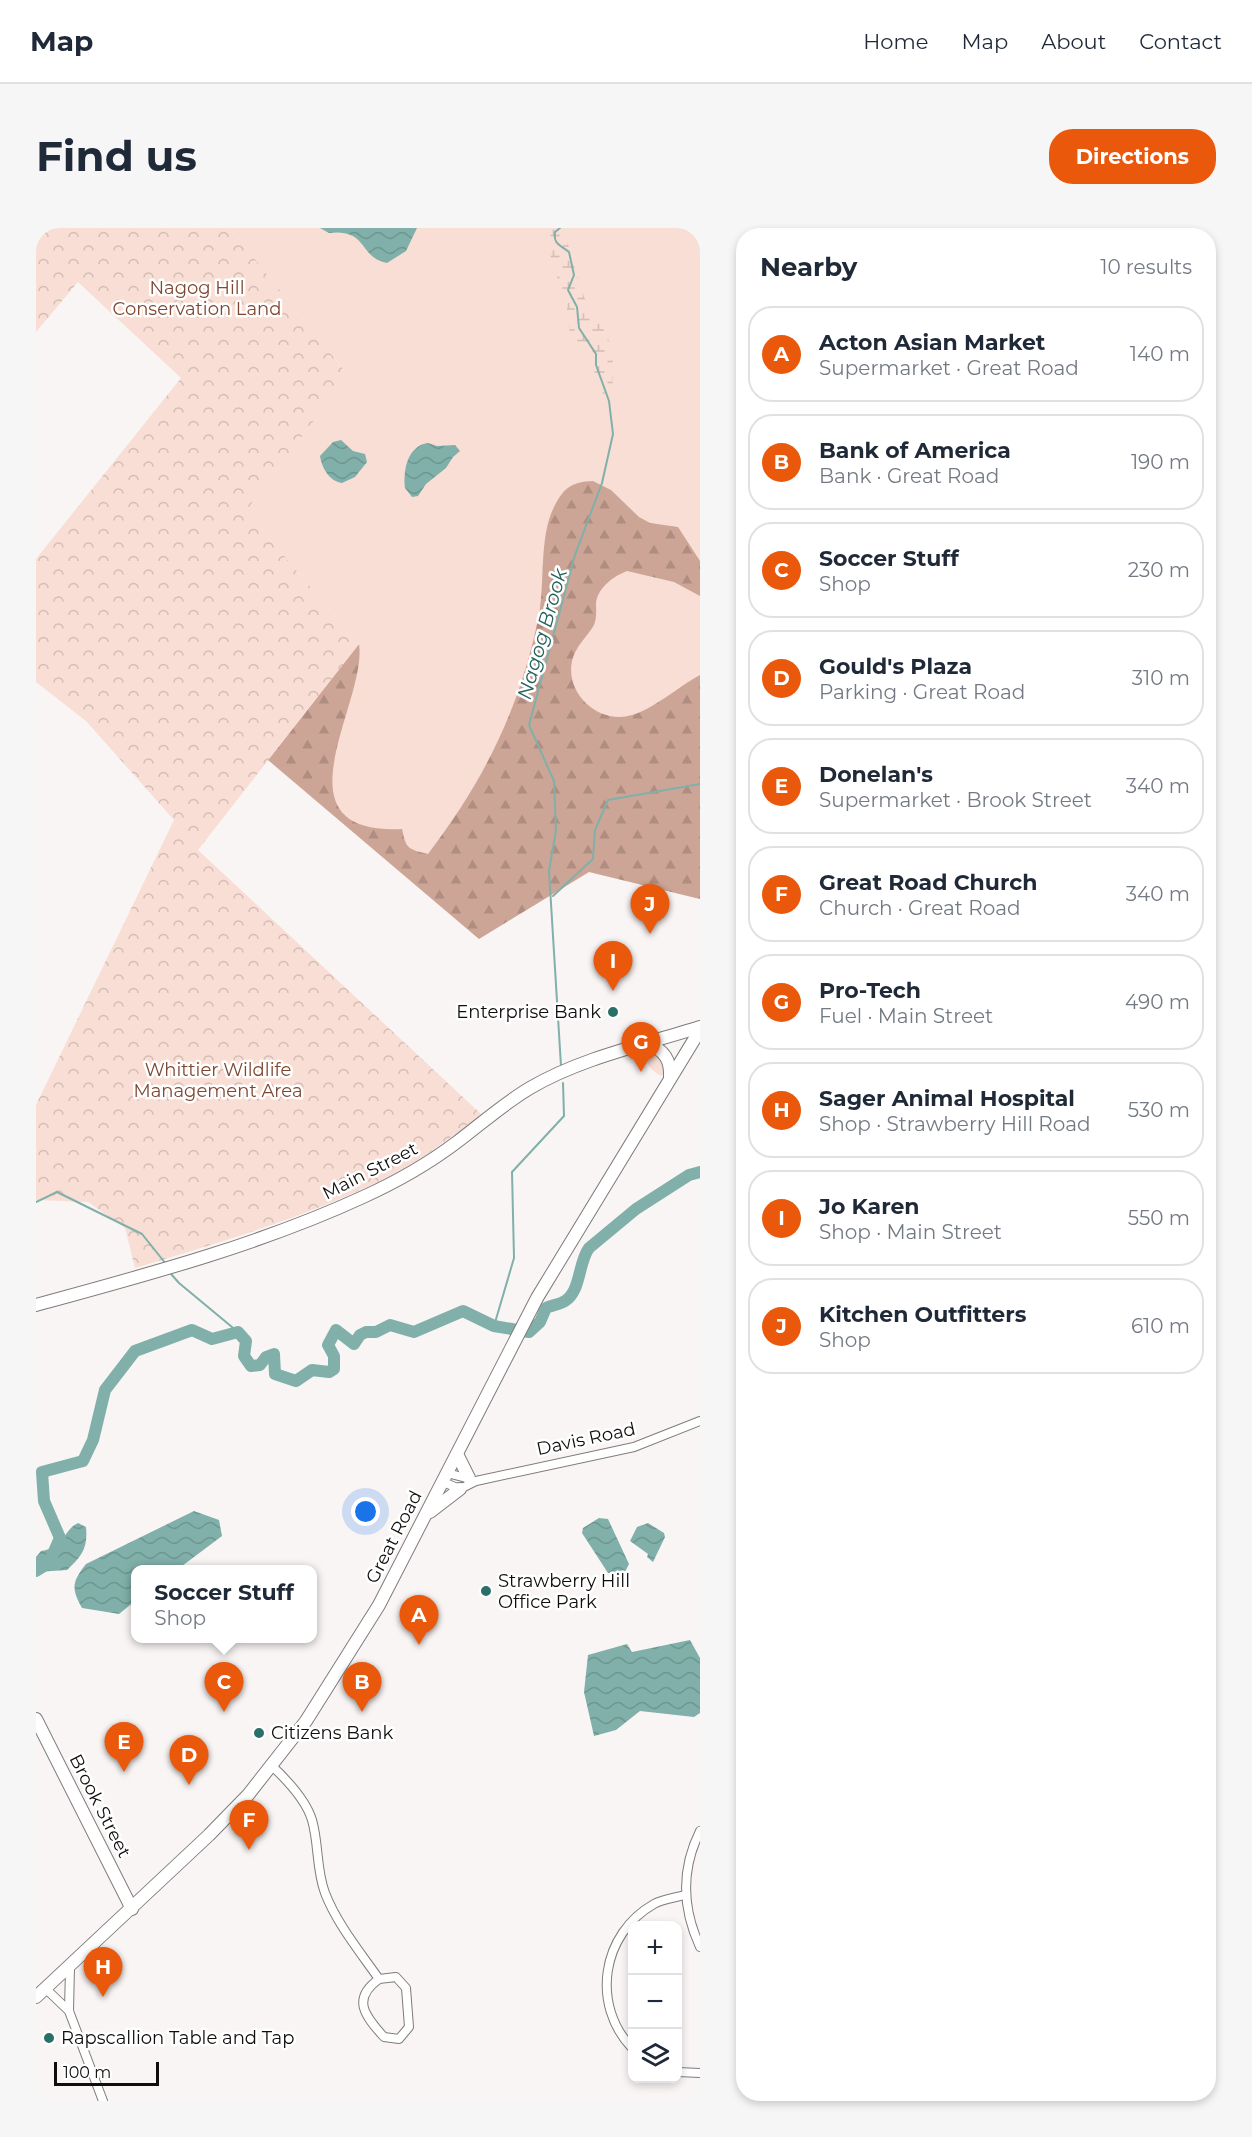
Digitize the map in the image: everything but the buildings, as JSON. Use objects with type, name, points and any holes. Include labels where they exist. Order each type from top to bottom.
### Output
[{"type":"main road","name":"Main Street","points":[[36,1305],[170,1268],[354,1201],[428,1163],[508,1103],[540,1083],[582,1065],[700,1028]]},
{"type":"main road","name":"Great Road","points":[[36,1997],[132,1909],[242,1801],[306,1721],[379,1605],[519,1330],[700,1028]]},
{"type":"main road","points":[[648,1044],[666,1054],[670,1067],[670,1078]]},
{"type":"main road","points":[[457,1454],[472,1480]]},
{"type":"main road","points":[[426,1514],[460,1489]]},
{"type":"main road","name":"Brook Street","points":[[36,1719],[132,1909]]},
{"type":"street","name":"Davis Road","points":[[445,1477],[472,1480],[634,1447],[700,1421]]},
{"type":"street","points":[[445,1477],[460,1489]]},
{"type":"street","name":"Davis Road","points":[[460,1489],[472,1480]]},
{"type":"street","points":[[271,1765],[285,1778],[310,1816],[317,1861],[326,1894],[337,1917],[379,1979]]},
{"type":"street","points":[[700,1831],[689,1859],[685,1895],[691,1923],[700,1947]]},
{"type":"street","points":[[628,2042],[615,2026],[610,2012],[606,1988],[610,1958],[621,1934],[638,1916],[656,1903],[685,1895]]},
{"type":"street","points":[[70,1967],[69,2011],[103,2101]]},
{"type":"street","points":[[394,1977],[406,1988],[409,2027],[399,2039],[391,2040],[383,2035],[362,2005],[364,1994],[379,1979],[394,1977]]},
{"type":"street","points":[[46,1989],[69,2011]]},
{"type":"street","points":[[682,2072],[700,2073]]},
{"type":"green space","name":"Whittier Wildlife Management Area","points":[[36,228],[230,228],[348,375],[246,511],[359,644],[198,850],[481,1114],[412,1163],[372,1185],[272,1225],[135,1268],[125,1228],[88,1202],[36,1200],[36,1105],[174,820],[86,721],[36,682],[36,559],[181,378],[78,282],[36,332]]},
{"type":"green space","points":[[230,228],[700,228],[700,899],[589,872],[479,939],[268,760],[359,644],[246,511],[348,375]]},
{"type":"green space","points":[[552,228],[563,228],[584,297],[608,337],[614,368],[611,401],[606,401],[587,353],[570,333],[567,309],[548,248]]},
{"type":"green space","points":[[593,481],[611,490],[639,517],[650,523],[678,527],[700,561],[700,596],[674,582],[627,571],[607,583],[597,597],[594,625],[578,647],[572,661],[571,673],[579,696],[587,704],[608,716],[620,717],[649,708],[700,675],[700,899],[589,872],[479,939],[268,760],[359,644],[358,669],[334,760],[333,788],[341,811],[363,825],[402,829],[409,847],[428,854],[467,798],[511,712],[522,681],[539,615],[544,545],[554,507],[569,487]]},
{"type":"green space","points":[[653,1051],[663,1058],[662,1076],[652,1070],[647,1063],[644,1052]]},
{"type":"water","points":[[320,228],[417,228],[406,251],[387,263],[372,256],[351,235],[329,233]]},
{"type":"water","points":[[341,440],[353,451],[365,454],[367,462],[355,477],[342,483],[333,480],[327,473],[320,456],[333,442]]},
{"type":"water","points":[[428,443],[437,446],[455,445],[460,451],[446,468],[426,484],[418,496],[412,497],[405,488],[408,460],[415,449]]},
{"type":"water","points":[[194,1511],[219,1520],[222,1536],[183,1565],[131,1565],[131,1604],[119,1614],[82,1608],[76,1595],[75,1585],[86,1564]]},
{"type":"water","points":[[599,1518],[608,1519],[629,1564],[625,1572],[608,1573],[582,1533],[583,1528]]},
{"type":"water","points":[[78,1523],[86,1527],[86,1534],[85,1546],[77,1560],[67,1570],[36,1572],[36,1557],[41,1551],[55,1546]]},
{"type":"water","points":[[648,1523],[664,1533],[665,1537],[653,1562],[647,1557],[648,1554],[630,1541],[637,1527]]},
{"type":"water","points":[[690,1640],[700,1658],[700,1713],[694,1717],[640,1711],[616,1730],[594,1736],[584,1692],[588,1655],[627,1644],[632,1652]]},
{"type":"waterway","name":"Nagog Brook","points":[[560,228],[555,232],[555,240],[569,252],[574,275],[568,290],[577,307],[579,328],[596,354],[596,365],[609,401],[613,434],[602,483],[575,555],[529,725],[554,781],[556,830],[549,871],[561,1066]]},
{"type":"waterway","points":[[553,896],[593,859],[595,830],[608,800],[700,784]]},
{"type":"waterway","name":"Nagog Brook","points":[[494,1326],[514,1258],[512,1172],[564,1116],[563,1083]]},
{"type":"waterway","points":[[36,1571],[49,1563],[60,1538],[44,1501],[42,1472],[83,1461],[93,1440],[105,1390],[135,1351],[192,1330],[212,1339],[238,1332],[246,1341],[244,1356],[251,1366],[260,1365],[266,1357],[274,1354],[275,1374],[296,1381],[312,1370],[329,1372],[334,1369],[334,1356],[328,1345],[336,1330],[354,1344],[360,1335],[366,1332],[376,1332],[390,1325],[414,1332],[463,1311],[494,1326],[529,1332],[540,1322],[546,1308],[563,1302],[574,1291],[585,1254],[589,1248],[636,1209],[689,1175],[700,1172]]},
{"type":"waterway","points":[[36,1202],[57,1192],[142,1234],[166,1264]]},
{"type":"waterway","points":[[171,1274],[238,1332]]},
{"type":"place","name":"Kitchen Outfitters","points":[[650,934]]},
{"type":"place","name":"Jo Karen","points":[[613,991]]},
{"type":"place","name":"Enterprise Bank","points":[[613,1012]]},
{"type":"place","name":"Pro-Tech","points":[[641,1072]]},
{"type":"place","name":"Strawberry Hill Office Park","points":[[486,1591]]},
{"type":"place","name":"Acton Asian Market","points":[[419,1645]]},
{"type":"place","name":"Soccer Stuff","points":[[224,1712]]},
{"type":"place","name":"Bank of America","points":[[362,1712]]},
{"type":"place","name":"Citizens Bank","points":[[259,1733]]},
{"type":"place","name":"Donelan's","points":[[124,1772]]},
{"type":"place","name":"Gould's Plaza","points":[[189,1785]]},
{"type":"place","name":"Great Road Church","points":[[249,1850]]},
{"type":"place","name":"Sager Animal Hospital","points":[[103,1997]]},
{"type":"place","name":"Rapscallion Table and Tap","points":[[49,2038]]},
{"type":"park label","name":"Nagog Hill Conservation Land","points":[[197,298]]}]
